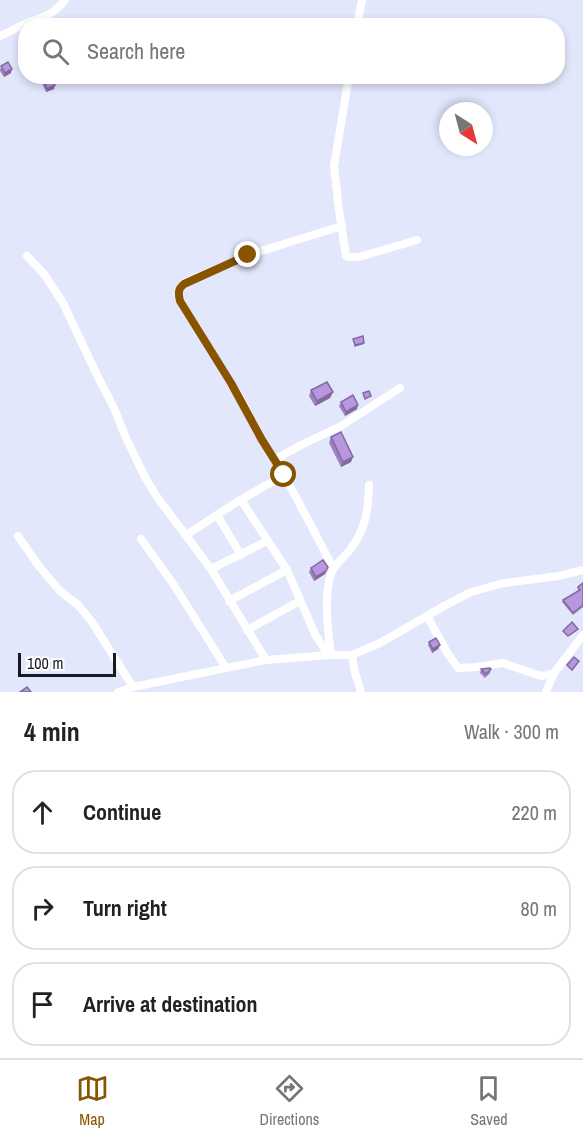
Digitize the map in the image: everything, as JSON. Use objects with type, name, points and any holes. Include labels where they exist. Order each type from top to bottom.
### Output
[{"type":"street","points":[[41,18],[55,12],[65,0]]},
{"type":"street","points":[[359,18],[363,0]]},
{"type":"street","points":[[0,36],[18,27]]},
{"type":"street","points":[[348,84],[334,166],[345,250],[348,257],[359,257],[417,240]]},
{"type":"street","points":[[333,568],[284,475],[180,301],[178,293],[184,284],[248,255],[342,226]]},
{"type":"street","points":[[27,256],[44,274],[63,303],[146,479],[211,569],[266,660]]},
{"type":"street","points":[[274,460],[341,426],[400,388]]},
{"type":"street","points":[[186,535],[284,475]]},
{"type":"street","points":[[329,655],[327,604],[329,581],[333,568],[350,550],[363,528],[366,520],[369,485]]},
{"type":"street","points":[[241,500],[287,570],[315,634],[329,655]]},
{"type":"street","points":[[217,515],[242,555]]},
{"type":"street","points":[[18,536],[38,566],[92,622],[136,689]]},
{"type":"street","points":[[141,539],[174,585],[226,668]]},
{"type":"street","points":[[211,569],[267,541]]},
{"type":"street","points":[[229,601],[287,570]]},
{"type":"street","points":[[118,692],[266,660],[352,655],[380,643],[471,592],[504,582],[559,576],[583,570]]},
{"type":"street","points":[[247,630],[300,601]]},
{"type":"street","points":[[427,616],[458,668],[503,663],[543,676],[554,673]]},
{"type":"street","points":[[546,692],[554,673],[583,635]]},
{"type":"street","points":[[352,655],[361,692]]},
{"type":"building","points":[[8,62],[12,69],[5,73],[1,66]]},
{"type":"building","points":[[45,84],[55,84],[55,85],[47,89]]},
{"type":"building","points":[[363,336],[364,343],[355,345],[353,339]]},
{"type":"building","points":[[327,382],[333,392],[317,401],[311,390]]},
{"type":"building","points":[[369,391],[371,396],[365,399],[363,393]]},
{"type":"building","points":[[353,395],[358,405],[346,412],[341,402]]},
{"type":"building","points":[[341,432],[353,457],[343,462],[331,437]]},
{"type":"building","points":[[323,560],[328,567],[316,577],[311,568]]},
{"type":"building","points":[[583,583],[583,605],[573,613],[563,600],[580,590],[578,587]]},
{"type":"building","points":[[572,622],[578,629],[568,636],[563,631]]},
{"type":"building","points":[[436,638],[440,645],[433,649],[429,642]]},
{"type":"building","points":[[574,657],[579,661],[572,670],[567,665]]},
{"type":"building","points":[[490,668],[486,674],[481,669]]},
{"type":"building","points":[[27,687],[31,692],[20,692]]},
{"type":"route","points":[[248,255],[184,284],[178,293],[180,301],[284,475]]}]
